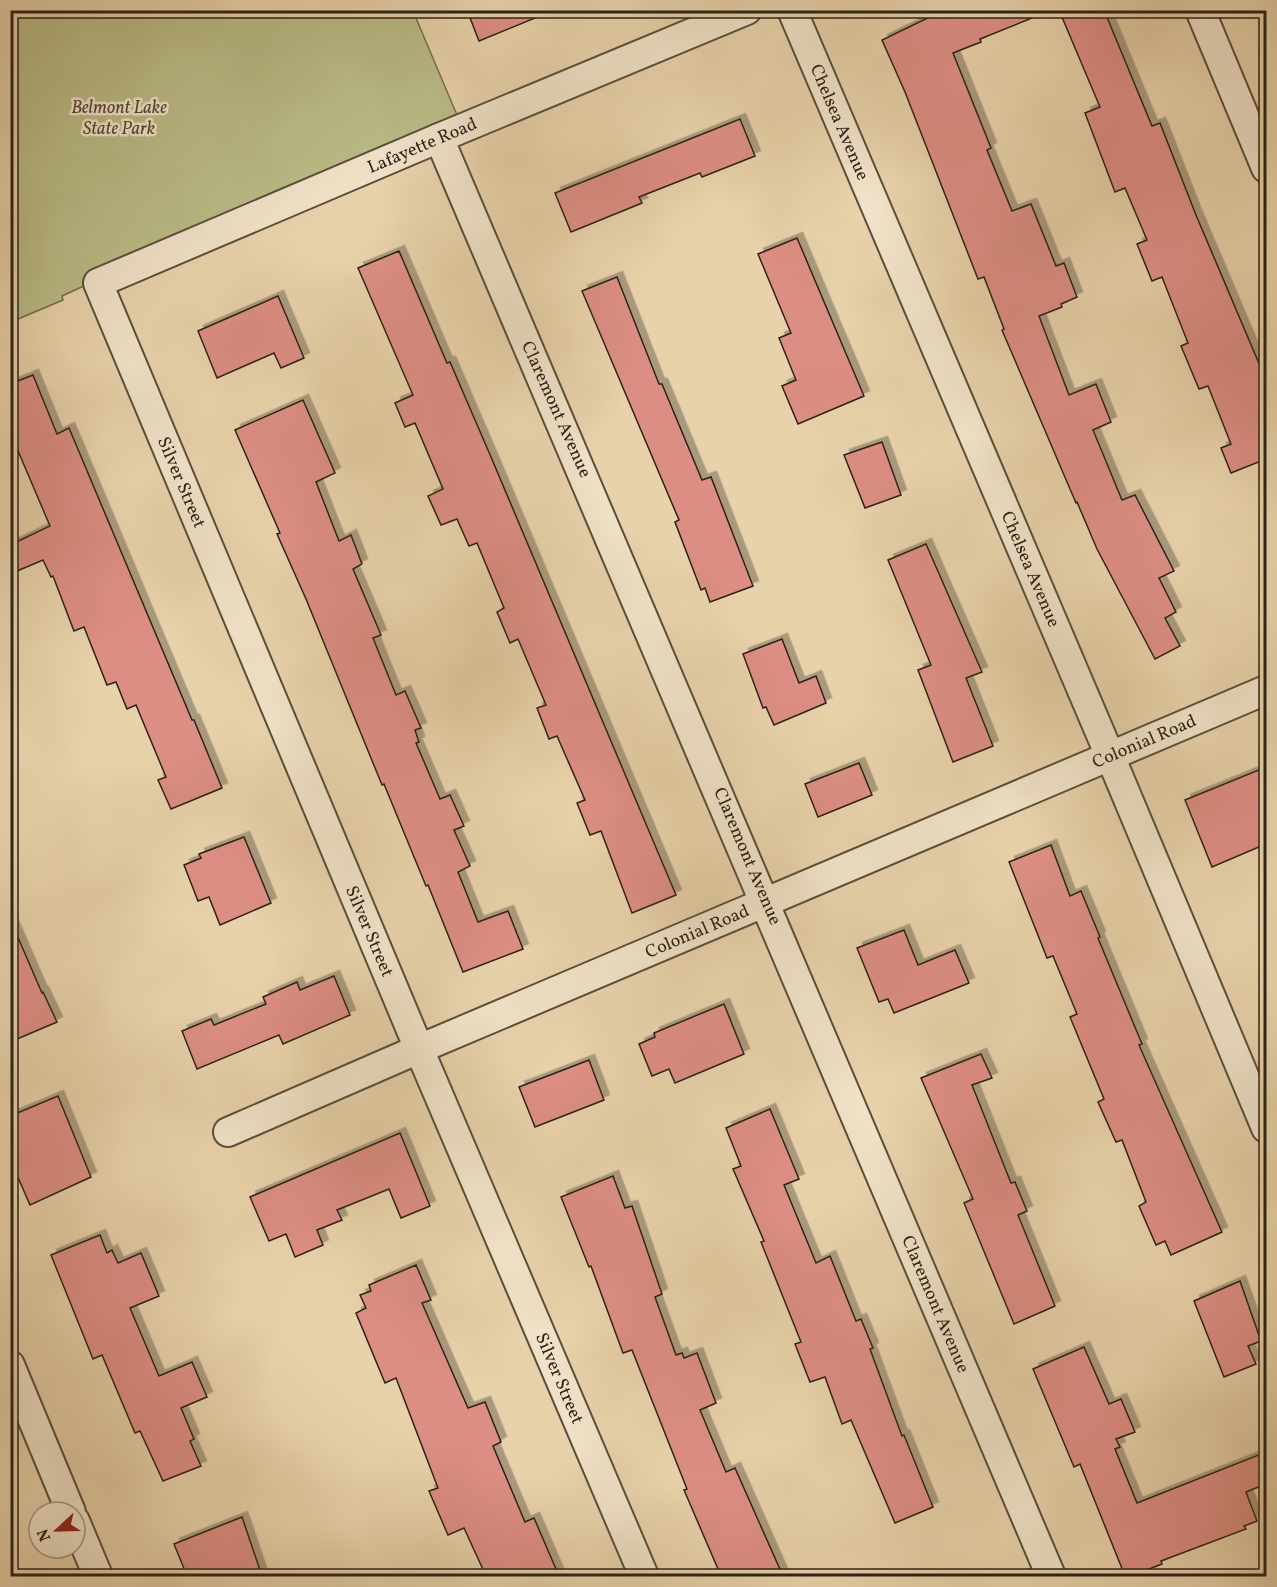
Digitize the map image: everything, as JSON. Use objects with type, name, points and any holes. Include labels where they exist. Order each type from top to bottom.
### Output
[{"type":"street","name":"Lafayette Road","points":[[98,283],[747,10]]},
{"type":"street","name":"Chelsea Avenue","points":[[792,10],[1266,1128]]},
{"type":"street","points":[[1200,10],[1266,168]]},
{"type":"street","name":"Claremont Avenue","points":[[439,138],[604,517],[1050,1576]]},
{"type":"street","name":"Silver Street","points":[[98,283],[419,1048],[644,1576]]},
{"type":"street","name":"Colonial Road","points":[[228,1132],[419,1048],[1266,690]]},
{"type":"street","points":[[10,1365],[66,1500]]},
{"type":"street","points":[[87,1550],[98,1576]]},
{"type":"green space","name":"Belmont Lake State Park","points":[[11,11],[413,11],[457,115],[62,296],[63,300],[11,322]]},
{"type":"building","points":[[467,10],[552,10],[552,11],[479,41]]},
{"type":"building","points":[[944,10],[1047,10],[1047,12],[980,39],[981,42],[953,53],[991,148],[987,150],[1012,211],[1031,204],[1056,266],[1064,263],[1077,297],[1061,304],[1062,307],[1039,316],[1069,395],[1096,384],[1111,422],[1093,430],[1122,500],[1135,495],[1174,571],[1159,578],[1176,612],[1165,618],[1180,646],[1155,659],[1097,549],[1076,503],[1002,330],[1004,329],[984,277],[978,279],[905,92],[882,40]]},
{"type":"building","points":[[1059,10],[1104,10],[1152,126],[1160,123],[1266,380],[1266,459],[1231,473],[1221,448],[1231,444],[1208,386],[1199,389],[1181,346],[1188,343],[1162,277],[1152,281],[1137,244],[1147,240],[1125,188],[1115,192],[1085,113],[1100,107]]},
{"type":"building","points":[[740,119],[755,156],[702,177],[700,173],[639,197],[642,203],[571,232],[555,193]]},
{"type":"building","points":[[797,238],[864,396],[798,424],[782,386],[796,380],[779,338],[791,333],[758,254]]},
{"type":"building","points":[[399,251],[447,363],[450,362],[491,457],[676,895],[632,913],[601,831],[590,835],[577,803],[585,800],[557,736],[549,739],[537,708],[546,705],[518,639],[510,643],[497,612],[504,608],[477,543],[469,546],[457,519],[441,525],[428,496],[443,489],[415,423],[405,427],[395,403],[413,395],[358,268]]},
{"type":"building","points":[[617,277],[659,384],[662,384],[702,480],[711,477],[753,586],[710,602],[705,588],[701,590],[675,522],[679,520],[582,291]]},
{"type":"building","points":[[278,296],[304,358],[281,368],[274,353],[217,378],[198,331]]},
{"type":"building","points":[[33,375],[57,434],[69,428],[222,788],[171,809],[158,780],[166,777],[136,705],[127,709],[116,682],[107,685],[84,627],[74,631],[53,576],[51,577],[43,560],[10,574],[10,545],[50,526],[10,432],[10,384]]},
{"type":"building","points":[[303,400],[335,473],[316,482],[339,541],[351,535],[362,564],[353,569],[381,635],[373,638],[396,695],[405,691],[421,728],[415,730],[419,742],[416,743],[440,799],[450,795],[464,826],[454,830],[470,866],[458,872],[478,922],[508,911],[523,949],[463,972],[428,885],[426,886],[384,784],[382,785],[277,534],[280,533],[235,430]]},
{"type":"building","points":[[882,442],[901,495],[865,508],[844,455]]},
{"type":"building","points":[[926,544],[982,672],[966,678],[993,746],[953,762],[918,670],[931,665],[888,560]]},
{"type":"building","points":[[782,639],[799,683],[816,676],[826,703],[774,725],[766,707],[763,708],[743,654]]},
{"type":"building","points":[[859,763],[872,795],[818,817],[805,784]]},
{"type":"building","points":[[1266,767],[1266,844],[1212,867],[1185,800]]},
{"type":"building","points":[[244,837],[271,903],[220,925],[209,897],[198,901],[184,865],[201,858],[199,854]]},
{"type":"building","points":[[1051,845],[1070,896],[1081,891],[1142,1044],[1139,1045],[1222,1232],[1171,1255],[1165,1241],[1156,1245],[1139,1206],[1146,1202],[1122,1140],[1116,1142],[1098,1102],[1104,1099],[1070,1017],[1077,1014],[1053,956],[1047,958],[1009,862]]},
{"type":"building","points":[[10,919],[57,1022],[10,1042]]},
{"type":"building","points":[[904,930],[918,965],[955,950],[969,983],[894,1013],[888,999],[879,1002],[857,948]]},
{"type":"building","points":[[334,976],[350,1015],[283,1044],[279,1035],[197,1069],[182,1031],[211,1019],[214,1025],[266,1004],[263,997],[297,982],[300,990]]},
{"type":"building","points":[[724,1004],[744,1054],[675,1083],[669,1069],[652,1076],[639,1044],[655,1037],[654,1033]]},
{"type":"building","points":[[981,1054],[992,1078],[972,1085],[1011,1183],[1015,1182],[1027,1211],[1018,1215],[1055,1306],[1014,1324],[964,1203],[973,1199],[921,1078]]},
{"type":"building","points":[[589,1060],[604,1100],[535,1127],[519,1087]]},
{"type":"building","points":[[58,1096],[91,1177],[30,1205],[10,1159],[10,1116]]},
{"type":"building","points":[[770,1109],[799,1179],[784,1185],[816,1263],[830,1256],[856,1321],[861,1319],[902,1436],[904,1435],[933,1507],[895,1523],[851,1420],[842,1424],[825,1377],[810,1382],[795,1344],[801,1342],[761,1242],[764,1241],[733,1169],[741,1166],[726,1128]]},
{"type":"building","points":[[400,1133],[430,1206],[401,1218],[389,1189],[337,1210],[342,1220],[317,1230],[323,1245],[295,1257],[286,1234],[269,1241],[250,1197]]},
{"type":"building","points":[[613,1176],[625,1208],[632,1206],[662,1294],[655,1297],[676,1355],[682,1353],[684,1358],[697,1353],[716,1403],[700,1410],[726,1472],[735,1468],[783,1576],[721,1576],[684,1490],[687,1489],[632,1350],[623,1353],[591,1266],[589,1267],[561,1197]]},
{"type":"building","points":[[100,1235],[107,1253],[112,1250],[118,1263],[141,1253],[159,1296],[130,1308],[159,1376],[192,1362],[207,1397],[181,1408],[194,1439],[190,1441],[201,1466],[163,1481],[140,1431],[135,1433],[102,1355],[93,1359],[51,1255]]},
{"type":"building","points":[[416,1265],[431,1300],[422,1303],[468,1408],[485,1402],[501,1442],[493,1446],[525,1522],[534,1518],[559,1576],[486,1576],[464,1528],[448,1535],[429,1491],[438,1488],[396,1378],[385,1383],[356,1313],[366,1308],[360,1295],[371,1291],[369,1285]]},
{"type":"building","points":[[1240,1281],[1261,1341],[1248,1346],[1256,1364],[1224,1377],[1194,1301]]},
{"type":"building","points":[[1084,1347],[1109,1404],[1121,1399],[1135,1432],[1116,1439],[1120,1447],[1115,1449],[1137,1503],[1266,1452],[1266,1484],[1246,1492],[1257,1521],[1244,1526],[1246,1529],[1161,1561],[1162,1564],[1131,1576],[1125,1576],[1080,1464],[1074,1467],[1033,1369]]},
{"type":"building","points":[[242,1517],[262,1576],[187,1576],[174,1544]]}]
